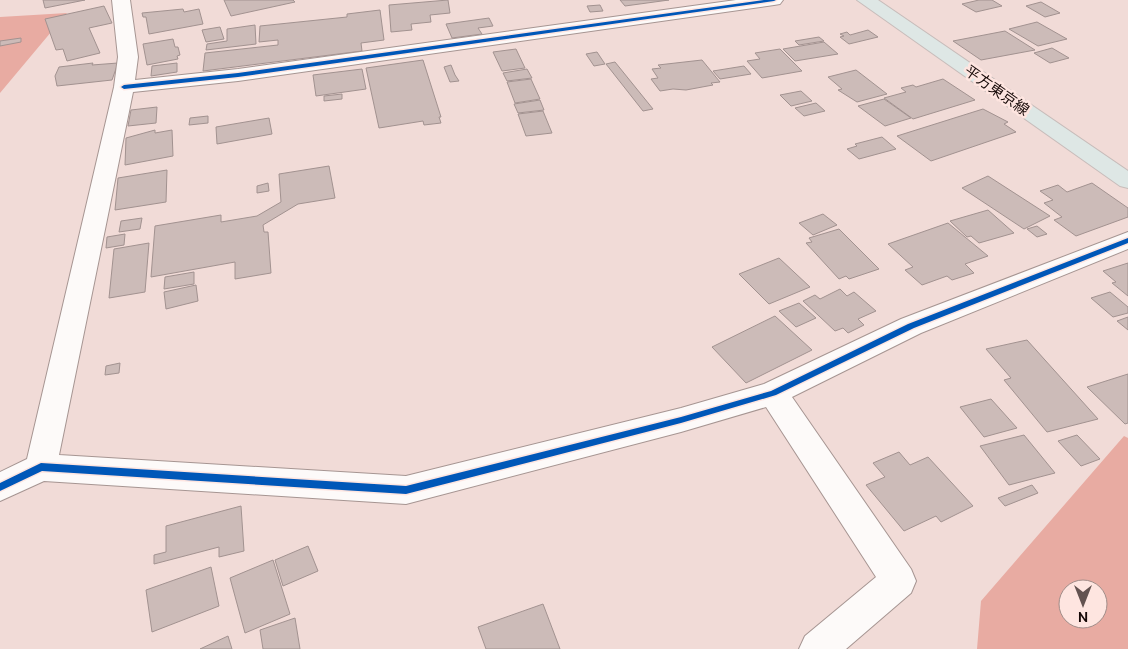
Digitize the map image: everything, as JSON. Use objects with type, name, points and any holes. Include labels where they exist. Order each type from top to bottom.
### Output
[{"type":"main road","name":"平方東京線","points":[[866,0],[1128,181]]},
{"type":"street","points":[[41,467],[124,87],[128,57],[121,0]]},
{"type":"street","points":[[124,87],[238,75],[774,0]]},
{"type":"street","points":[[0,487],[41,467],[406,490],[681,420],[773,393],[911,326],[1128,240]]},
{"type":"street","points":[[773,393],[898,581],[818,649]]},
{"type":"shaded area","points":[[67,13],[0,93],[0,17]]},
{"type":"shaded area","points":[[1124,436],[1128,438],[1128,649],[977,649],[981,601]]},
{"type":"building","points":[[43,0],[85,0],[45,8]]},
{"type":"building","points":[[224,0],[293,0],[295,2],[231,16]]},
{"type":"building","points":[[448,0],[450,13],[430,15],[431,22],[411,24],[412,30],[391,32],[389,5]]},
{"type":"building","points":[[620,0],[669,0],[625,6]]},
{"type":"building","points":[[979,0],[992,0],[1002,6],[976,12],[962,4]]},
{"type":"building","points":[[1041,2],[1060,13],[1045,17],[1026,6]]},
{"type":"building","points":[[600,5],[603,11],[590,12],[587,6]]},
{"type":"building","points":[[104,6],[112,23],[89,28],[100,53],[67,61],[63,49],[56,50],[45,19]]},
{"type":"building","points":[[183,9],[184,12],[199,9],[203,24],[149,34],[146,17],[143,17],[142,13]]},
{"type":"building","points":[[380,10],[384,40],[361,43],[362,51],[203,71],[205,53],[278,45],[278,40],[259,42],[260,26],[347,17],[347,14]]},
{"type":"building","points":[[489,18],[493,26],[478,28],[482,34],[452,38],[446,24]]},
{"type":"building","points":[[1037,22],[1067,39],[1038,46],[1009,29]]},
{"type":"building","points":[[255,25],[256,44],[206,50],[207,44],[227,41],[227,29]]},
{"type":"building","points":[[220,27],[224,39],[206,42],[202,30]]},
{"type":"building","points":[[868,30],[878,37],[849,44],[840,37],[844,36],[840,34],[847,32],[850,35]]},
{"type":"building","points":[[1005,31],[1035,50],[981,60],[953,41]]},
{"type":"building","points":[[819,37],[824,41],[799,45],[795,41]]},
{"type":"building","points":[[21,38],[21,42],[0,46],[0,41]]},
{"type":"building","points":[[173,39],[180,55],[177,56],[178,59],[147,65],[143,44]]},
{"type":"building","points":[[824,42],[838,54],[795,61],[783,49]]},
{"type":"building","points":[[1052,48],[1069,58],[1050,63],[1034,53]]},
{"type":"building","points":[[516,49],[525,68],[502,71],[493,52]]},
{"type":"building","points":[[780,49],[802,71],[762,78],[747,61],[760,59],[755,53]]},
{"type":"building","points":[[597,52],[605,64],[594,66],[586,54]]},
{"type":"building","points":[[423,60],[441,117],[439,117],[441,123],[424,125],[423,121],[379,128],[366,68]]},
{"type":"building","points":[[702,60],[720,82],[686,90],[660,91],[651,79],[658,78],[652,69],[661,68],[658,65]]},
{"type":"building","points":[[615,62],[653,109],[643,111],[606,64]]},
{"type":"building","points":[[93,63],[92,65],[118,63],[112,80],[57,86],[55,76],[59,67]]},
{"type":"building","points":[[177,63],[177,72],[151,76],[152,66]]},
{"type":"building","points":[[451,65],[459,81],[450,82],[444,67]]},
{"type":"building","points":[[744,66],[751,74],[720,79],[713,71]]},
{"type":"building","points":[[362,69],[366,89],[316,96],[313,75]]},
{"type":"building","points":[[527,69],[532,78],[507,81],[503,73]]},
{"type":"building","points":[[856,70],[887,94],[857,102],[838,90],[842,89],[828,77]]},
{"type":"building","points":[[531,79],[540,99],[515,103],[507,82]]},
{"type":"building","points":[[943,79],[975,100],[913,119],[884,98],[906,92],[901,88],[913,85],[916,87]]},
{"type":"building","points":[[801,91],[812,101],[791,106],[780,95]]},
{"type":"building","points":[[342,94],[342,99],[324,101],[324,96]]},
{"type":"building","points":[[884,99],[911,118],[885,126],[858,106]]},
{"type":"building","points":[[540,100],[544,110],[518,113],[514,104]]},
{"type":"building","points":[[816,103],[825,111],[804,116],[795,108]]},
{"type":"building","points":[[157,107],[156,123],[128,126],[131,110]]},
{"type":"building","points":[[983,109],[1008,122],[1004,124],[1016,132],[931,161],[897,136]]},
{"type":"building","points":[[543,111],[552,133],[526,136],[518,114]]},
{"type":"building","points":[[208,116],[208,123],[189,125],[190,118]]},
{"type":"building","points":[[269,118],[272,134],[217,144],[216,127]]},
{"type":"building","points":[[155,130],[155,133],[172,130],[173,156],[125,165],[126,138]]},
{"type":"building","points":[[882,137],[896,149],[859,159],[847,149],[857,146],[855,144]]},
{"type":"building","points":[[329,166],[335,198],[298,204],[263,225],[264,232],[268,232],[271,273],[235,279],[235,262],[151,277],[155,226],[221,215],[221,222],[257,216],[281,202],[279,174]]},
{"type":"building","points":[[167,170],[166,202],[115,210],[118,178]]},
{"type":"building","points":[[988,176],[1050,216],[1024,229],[962,188]]},
{"type":"building","points":[[268,183],[269,191],[257,193],[257,186]]},
{"type":"building","points":[[1092,183],[1128,208],[1128,217],[1076,236],[1054,220],[1062,217],[1044,203],[1053,200],[1040,191],[1058,185],[1067,192]]},
{"type":"building","points":[[988,210],[1014,233],[979,243],[971,236],[967,237],[950,221]]},
{"type":"building","points":[[823,214],[837,225],[813,235],[799,223]]},
{"type":"building","points":[[142,218],[140,229],[119,232],[121,221]]},
{"type":"building","points":[[948,223],[988,256],[965,264],[974,273],[952,280],[947,276],[922,285],[905,270],[913,267],[888,244]]},
{"type":"building","points":[[1037,226],[1047,234],[1037,237],[1027,229]]},
{"type":"building","points":[[839,229],[879,269],[849,279],[846,276],[839,279],[806,243],[812,242],[809,238]]},
{"type":"building","points":[[125,234],[124,245],[106,248],[107,237]]},
{"type":"building","points":[[149,243],[145,292],[109,298],[114,249]]},
{"type":"building","points":[[779,258],[810,287],[769,304],[739,274]]},
{"type":"building","points":[[1128,263],[1128,296],[1112,283],[1116,282],[1103,271]]},
{"type":"building","points":[[194,272],[194,284],[164,289],[165,277]]},
{"type":"building","points":[[196,285],[198,301],[166,309],[164,292]]},
{"type":"building","points":[[840,289],[847,296],[854,292],[876,311],[858,319],[864,325],[848,333],[843,328],[835,331],[803,301],[815,295],[820,299]]},
{"type":"building","points":[[1110,292],[1128,307],[1128,313],[1113,317],[1091,298]]},
{"type":"building","points":[[799,303],[816,318],[796,327],[779,311]]},
{"type":"building","points":[[775,316],[812,350],[746,383],[712,347]]},
{"type":"building","points":[[1128,317],[1128,330],[1117,321]]},
{"type":"building","points":[[1027,340],[1098,419],[1047,432],[1004,380],[1011,378],[986,349]]},
{"type":"building","points":[[120,363],[119,373],[105,375],[106,366]]},
{"type":"building","points":[[1128,374],[1128,423],[1125,424],[1087,387]]},
{"type":"building","points":[[991,399],[1017,428],[984,437],[960,407]]},
{"type":"building","points":[[1024,435],[1055,473],[1009,485],[980,446]]},
{"type":"building","points":[[1077,435],[1100,459],[1081,466],[1058,441]]},
{"type":"building","points":[[899,452],[910,465],[928,457],[973,506],[941,522],[936,516],[904,531],[866,485],[885,477],[873,463]]},
{"type":"building","points":[[1032,485],[1038,493],[1005,506],[998,498]]},
{"type":"building","points":[[241,506],[244,551],[219,557],[219,547],[154,564],[154,555],[166,552],[166,526]]},
{"type":"building","points":[[308,546],[318,571],[283,586],[275,560]]},
{"type":"building","points":[[273,560],[290,614],[245,633],[230,578]]},
{"type":"building","points":[[211,567],[219,606],[152,632],[146,590]]},
{"type":"building","points":[[543,604],[560,649],[486,649],[478,627]]},
{"type":"building","points":[[295,618],[300,649],[263,649],[260,630]]},
{"type":"building","points":[[228,636],[232,649],[200,649]]},
{"type":"cycle path","points":[[124,87],[238,75],[774,0]]},
{"type":"cycle path","points":[[0,487],[41,467],[406,490],[681,420],[773,393],[911,326],[1128,240]]}]
